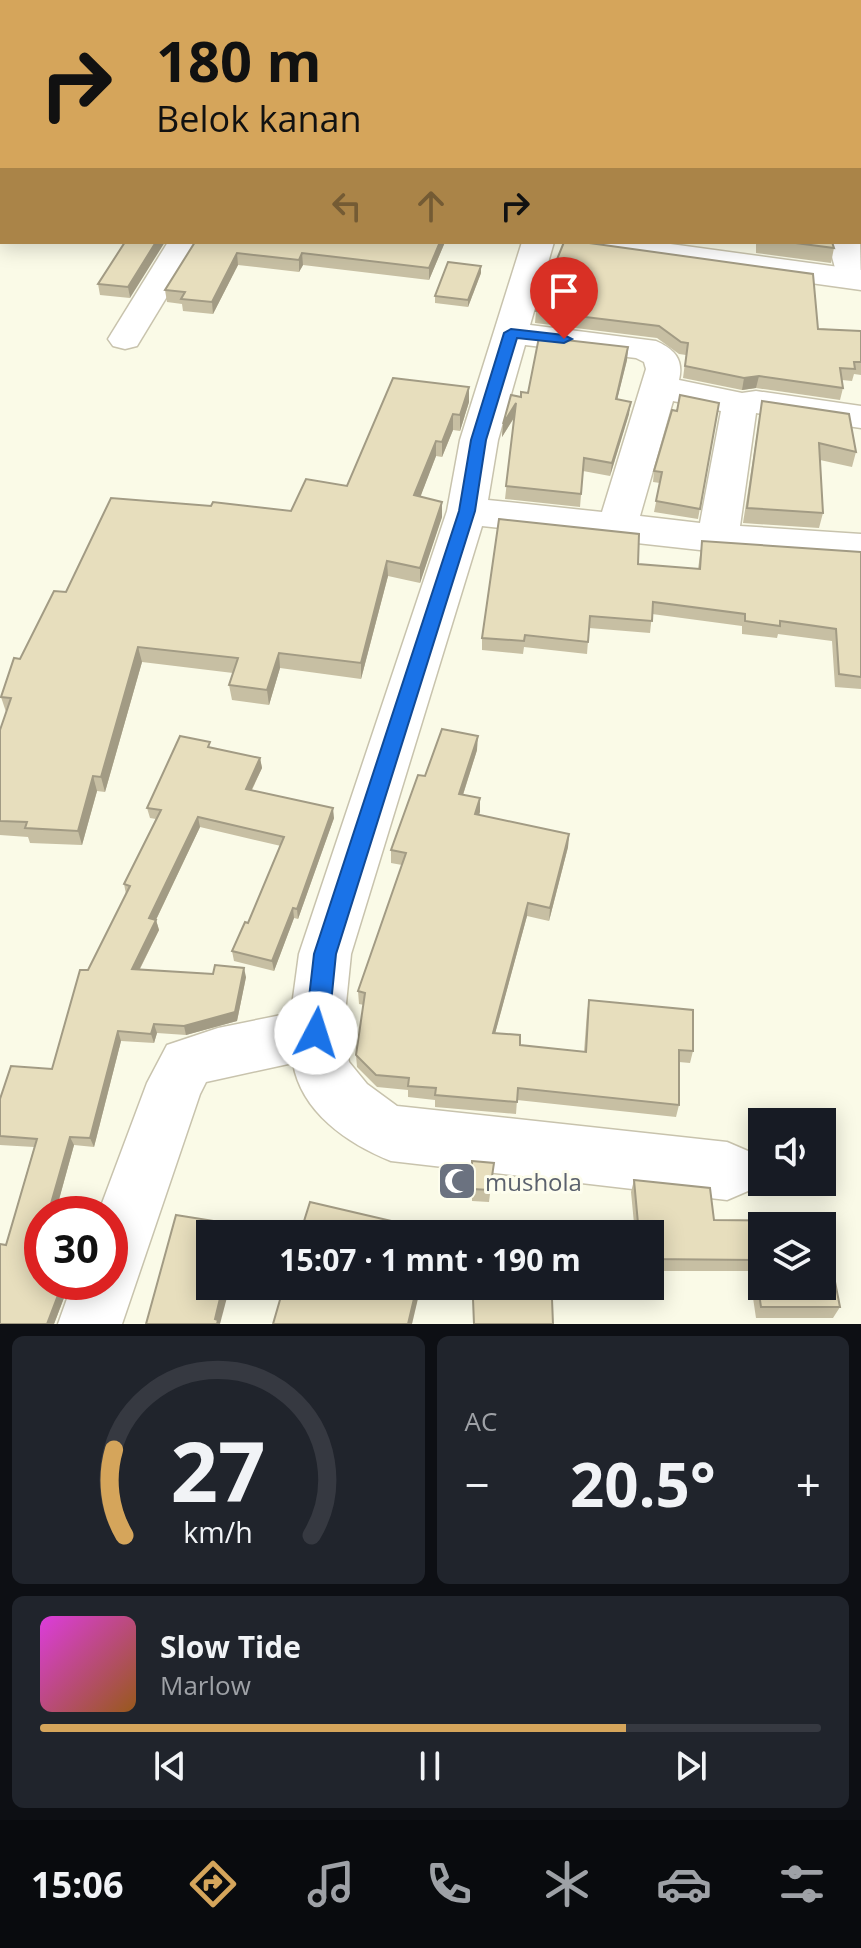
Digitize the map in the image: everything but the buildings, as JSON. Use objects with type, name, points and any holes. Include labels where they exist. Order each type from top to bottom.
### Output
[{"type":"street","points":[[125,339],[183,244]]},
{"type":"street","points":[[537,244],[479,440],[467,511],[325,954],[316,1033],[323,1073],[357,1112],[391,1133],[727,1171]]},
{"type":"street","points":[[614,244],[669,248],[858,280],[845,244]]},
{"type":"street","points":[[511,333],[644,348],[660,356],[664,369],[617,527]]},
{"type":"street","points":[[658,387],[742,404],[770,403],[861,417]]},
{"type":"street","points":[[718,538],[742,404]]},
{"type":"street","points":[[467,511],[718,538],[861,548]]},
{"type":"street","points":[[128,1215],[175,1083],[187,1063],[218,1053],[316,1033]]},
{"type":"street","points":[[90,1324],[98,1300]]},
{"type":"place","name":"mushola","points":[[457,1181]]},
{"type":"route","points":[[316,1033],[325,954],[467,511],[479,440],[511,333],[564,339]]}]
